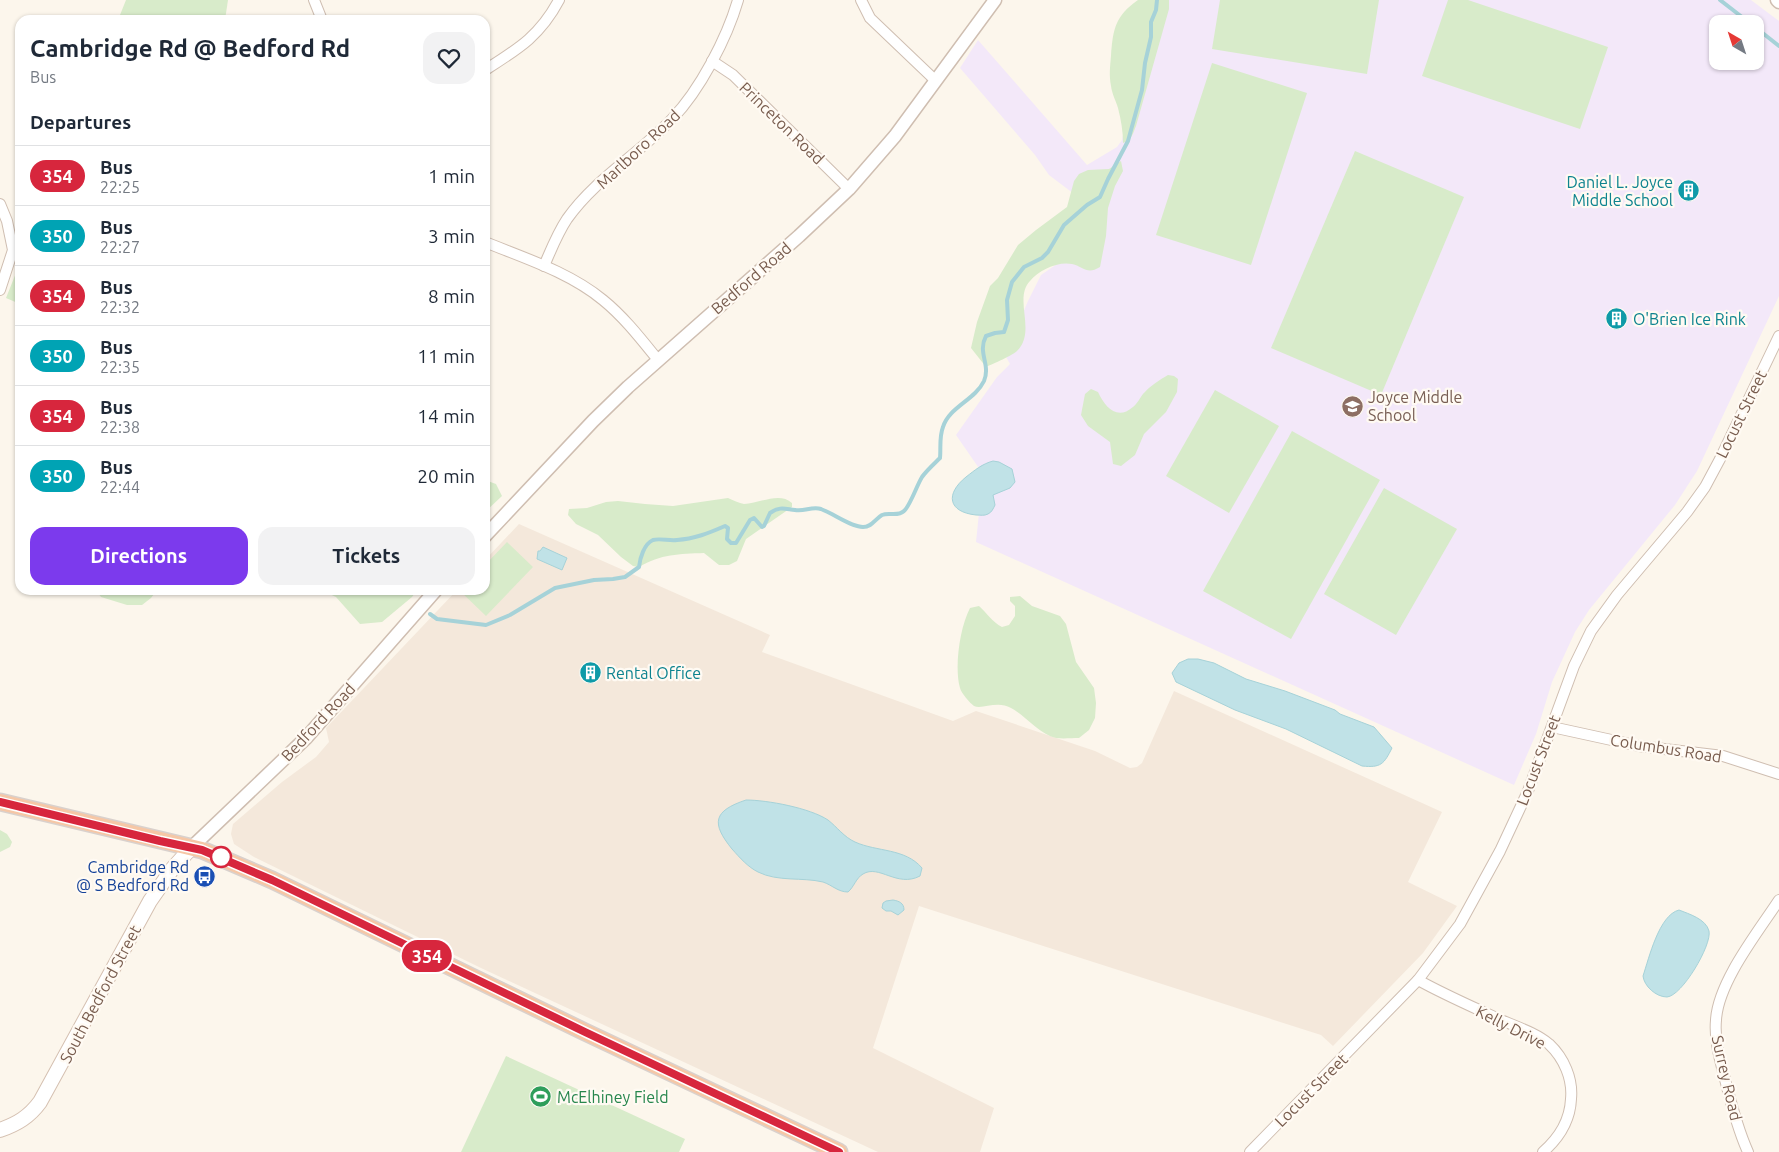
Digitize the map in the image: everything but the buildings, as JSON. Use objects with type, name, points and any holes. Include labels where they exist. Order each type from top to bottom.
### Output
[{"type":"highway","points":[[0,802],[192,847],[222,857],[839,1152]]},
{"type":"main road","name":"South Bedford Street","points":[[0,1130],[17,1124],[40,1102],[150,901],[164,880],[192,847]]},
{"type":"street","points":[[314,0],[320,15]]},
{"type":"street","points":[[490,67],[532,38],[547,21],[559,0]]},
{"type":"street","name":"Marlboro Road","points":[[544,266],[559,231],[579,204],[670,122],[680,110],[712,61],[728,28],[738,0]]},
{"type":"street","points":[[861,0],[870,18],[936,81]]},
{"type":"street","name":"Bedford Road","points":[[490,531],[610,404],[799,236],[849,189],[878,156],[936,81],[995,0]]},
{"type":"street","name":"Princeton Road","points":[[712,61],[733,75],[849,189]]},
{"type":"street","points":[[0,204],[7,221],[13,250],[0,290]]},
{"type":"street","points":[[490,244],[544,266],[601,298],[618,313],[658,360]]},
{"type":"street","name":"Locust Street","points":[[1250,1152],[1418,980],[1460,924],[1500,852],[1528,791],[1574,666],[1591,631],[1612,601],[1687,512],[1705,487],[1779,336]]},
{"type":"street","name":"Bedford Road","points":[[192,847],[306,738],[432,595]]},
{"type":"street","name":"Columbus Road","points":[[1552,727],[1639,746],[1722,756],[1779,774]]},
{"type":"street","name":"Surrey Road","points":[[1748,1152],[1734,1114],[1720,1061],[1716,1042],[1716,1019],[1726,983],[1779,900]]},
{"type":"street","name":"Kelly Drive","points":[[1418,980],[1534,1034],[1548,1044],[1560,1057],[1570,1083],[1571,1106],[1559,1135],[1543,1152]]},
{"type":"shaded area","name":"Joyce Middle School","points":[[1152,0],[1751,0],[1779,21],[1779,296],[1697,471],[1675,505],[1589,610],[1575,632],[1552,682],[1536,734],[1514,785],[976,542],[983,474],[956,435],[997,377],[1010,364],[1005,355],[1041,275],[1060,262],[1090,206],[1049,175],[1035,155],[960,68],[978,40],[1087,165],[1117,147],[1122,140]]},
{"type":"shaded area","points":[[519,524],[770,635],[762,652],[953,721],[976,711],[1095,751],[1130,768],[1137,767],[1142,763],[1174,691],[1442,812],[1408,882],[1457,906],[1423,953],[1333,1046],[1321,1035],[919,906],[873,1048],[994,1108],[980,1152],[878,1152],[481,968],[254,857],[234,844],[231,834],[233,824],[282,782],[316,757],[329,742],[326,728],[452,595],[490,595],[490,555]]},
{"type":"green space","points":[[126,0],[228,0],[226,15],[120,15]]},
{"type":"green space","points":[[1138,0],[1169,0],[1169,9],[1136,126],[1130,138],[1123,143],[1120,117],[1110,82],[1112,46],[1114,31],[1120,18]]},
{"type":"green space","points":[[1220,0],[1379,0],[1367,74],[1212,49]]},
{"type":"green space","points":[[1448,0],[1468,0],[1608,47],[1580,129],[1422,76]]},
{"type":"green space","points":[[1212,63],[1307,93],[1251,265],[1156,235]]},
{"type":"green space","points":[[1355,151],[1464,197],[1381,395],[1271,348]]},
{"type":"green space","points":[[1121,161],[1123,171],[1115,186],[1108,208],[1106,236],[1100,267],[1086,270],[1067,263],[1049,267],[1034,277],[1025,288],[1025,334],[1023,343],[1015,353],[986,367],[971,348],[977,322],[990,286],[998,278],[1018,245],[1067,207],[1074,181],[1079,174],[1088,170],[1109,169]]},
{"type":"green space","points":[[15,276],[15,302],[6,298]]},
{"type":"green space","points":[[1168,375],[1178,379],[1177,392],[1166,412],[1144,434],[1135,455],[1121,466],[1113,464],[1110,442],[1088,426],[1081,415],[1085,394],[1091,389],[1098,392],[1108,407],[1122,413],[1133,407],[1149,388]]},
{"type":"green space","points":[[1215,390],[1279,426],[1229,513],[1166,476]]},
{"type":"green space","points":[[1292,431],[1380,480],[1291,639],[1203,591]]},
{"type":"green space","points":[[490,482],[496,484],[502,496],[490,507]]},
{"type":"green space","points":[[1384,488],[1457,529],[1396,635],[1324,594]]},
{"type":"green space","points":[[728,498],[744,504],[775,498],[781,498],[792,503],[792,507],[746,539],[737,561],[729,565],[719,565],[704,553],[670,556],[655,559],[639,567],[633,566],[598,535],[576,524],[568,515],[569,509],[587,508],[606,502],[618,501],[673,506]]},
{"type":"green space","points":[[507,542],[533,567],[486,616],[464,595],[490,595],[490,560]]},
{"type":"green space","points":[[100,595],[153,595],[142,605],[127,605]]},
{"type":"green space","points":[[332,595],[413,595],[382,622],[360,624],[336,597]]},
{"type":"green space","points":[[1020,596],[1032,606],[1060,616],[1066,624],[1076,662],[1094,688],[1095,718],[1089,730],[1079,738],[1056,738],[1050,736],[1038,729],[1017,711],[1006,706],[974,706],[961,690],[958,679],[959,647],[963,626],[970,608],[979,606],[992,620],[1002,627],[1009,625],[1015,616],[1015,606],[1010,601],[1010,597]]},
{"type":"green space","points":[[0,830],[7,834],[12,842],[10,847],[0,852]]},
{"type":"green space","name":"McElhiney Field","points":[[506,1056],[685,1139],[679,1152],[461,1152]]},
{"type":"water","points":[[993,461],[1012,469],[1015,482],[1010,488],[993,495],[995,505],[988,514],[976,515],[960,510],[953,501],[955,490],[959,483],[972,472]]},
{"type":"water","points":[[543,547],[567,558],[562,570],[537,559],[538,551]]},
{"type":"water","points":[[1188,659],[1198,659],[1214,663],[1246,679],[1285,691],[1374,727],[1392,748],[1387,758],[1381,764],[1362,766],[1286,729],[1235,710],[1176,682],[1172,673],[1179,663]]},
{"type":"water","points":[[746,800],[765,801],[811,812],[828,820],[844,835],[855,842],[907,857],[922,868],[920,876],[904,879],[869,872],[863,874],[848,892],[841,891],[823,882],[774,877],[758,872],[747,865],[732,849],[725,840],[718,825],[722,813],[735,804]]},
{"type":"water","points":[[893,900],[903,906],[904,910],[898,915],[882,908],[883,903]]},
{"type":"water","points":[[1679,910],[1704,923],[1709,931],[1709,938],[1701,958],[1688,979],[1673,994],[1663,997],[1648,987],[1643,976],[1660,928],[1672,914]]},
{"type":"waterway","points":[[430,614],[437,619],[486,625],[510,615],[555,588],[594,580],[625,577],[639,567],[645,548],[653,540],[689,538],[725,526],[728,528],[727,539],[731,543],[736,543],[750,520],[754,518],[762,527],[770,513],[780,509],[818,508],[853,525],[863,527],[871,524],[882,515],[902,513],[909,505],[922,477],[940,458],[941,435],[946,420],[980,388],[984,381],[986,375],[983,353],[984,342],[986,336],[1004,332],[1008,320],[1007,300],[1012,282],[1024,267],[1042,258],[1048,252],[1064,225],[1087,205],[1100,197],[1128,141],[1142,90],[1145,63],[1151,37],[1151,22],[1156,10],[1157,0]]},
{"type":"waterway","points":[[1720,0],[1739,15]]},
{"type":"waterway","points":[[1764,34],[1779,46]]},
{"type":"bus line","name":"354","points":[[0,802],[187,846],[222,857],[839,1152]]},
{"type":"place","name":"Daniel L. Joyce Middle School","points":[[1689,191]]},
{"type":"place","name":"O'Brien Ice Rink","points":[[1617,319]]},
{"type":"place","name":"Joyce Middle School","points":[[1352,406]]},
{"type":"place","name":"Rental Office","points":[[590,673]]},
{"type":"place","name":"Cambridge Rd @ S Bedford Rd","points":[[205,876]]},
{"type":"place","name":"McElhiney Field","points":[[541,1097]]}]
